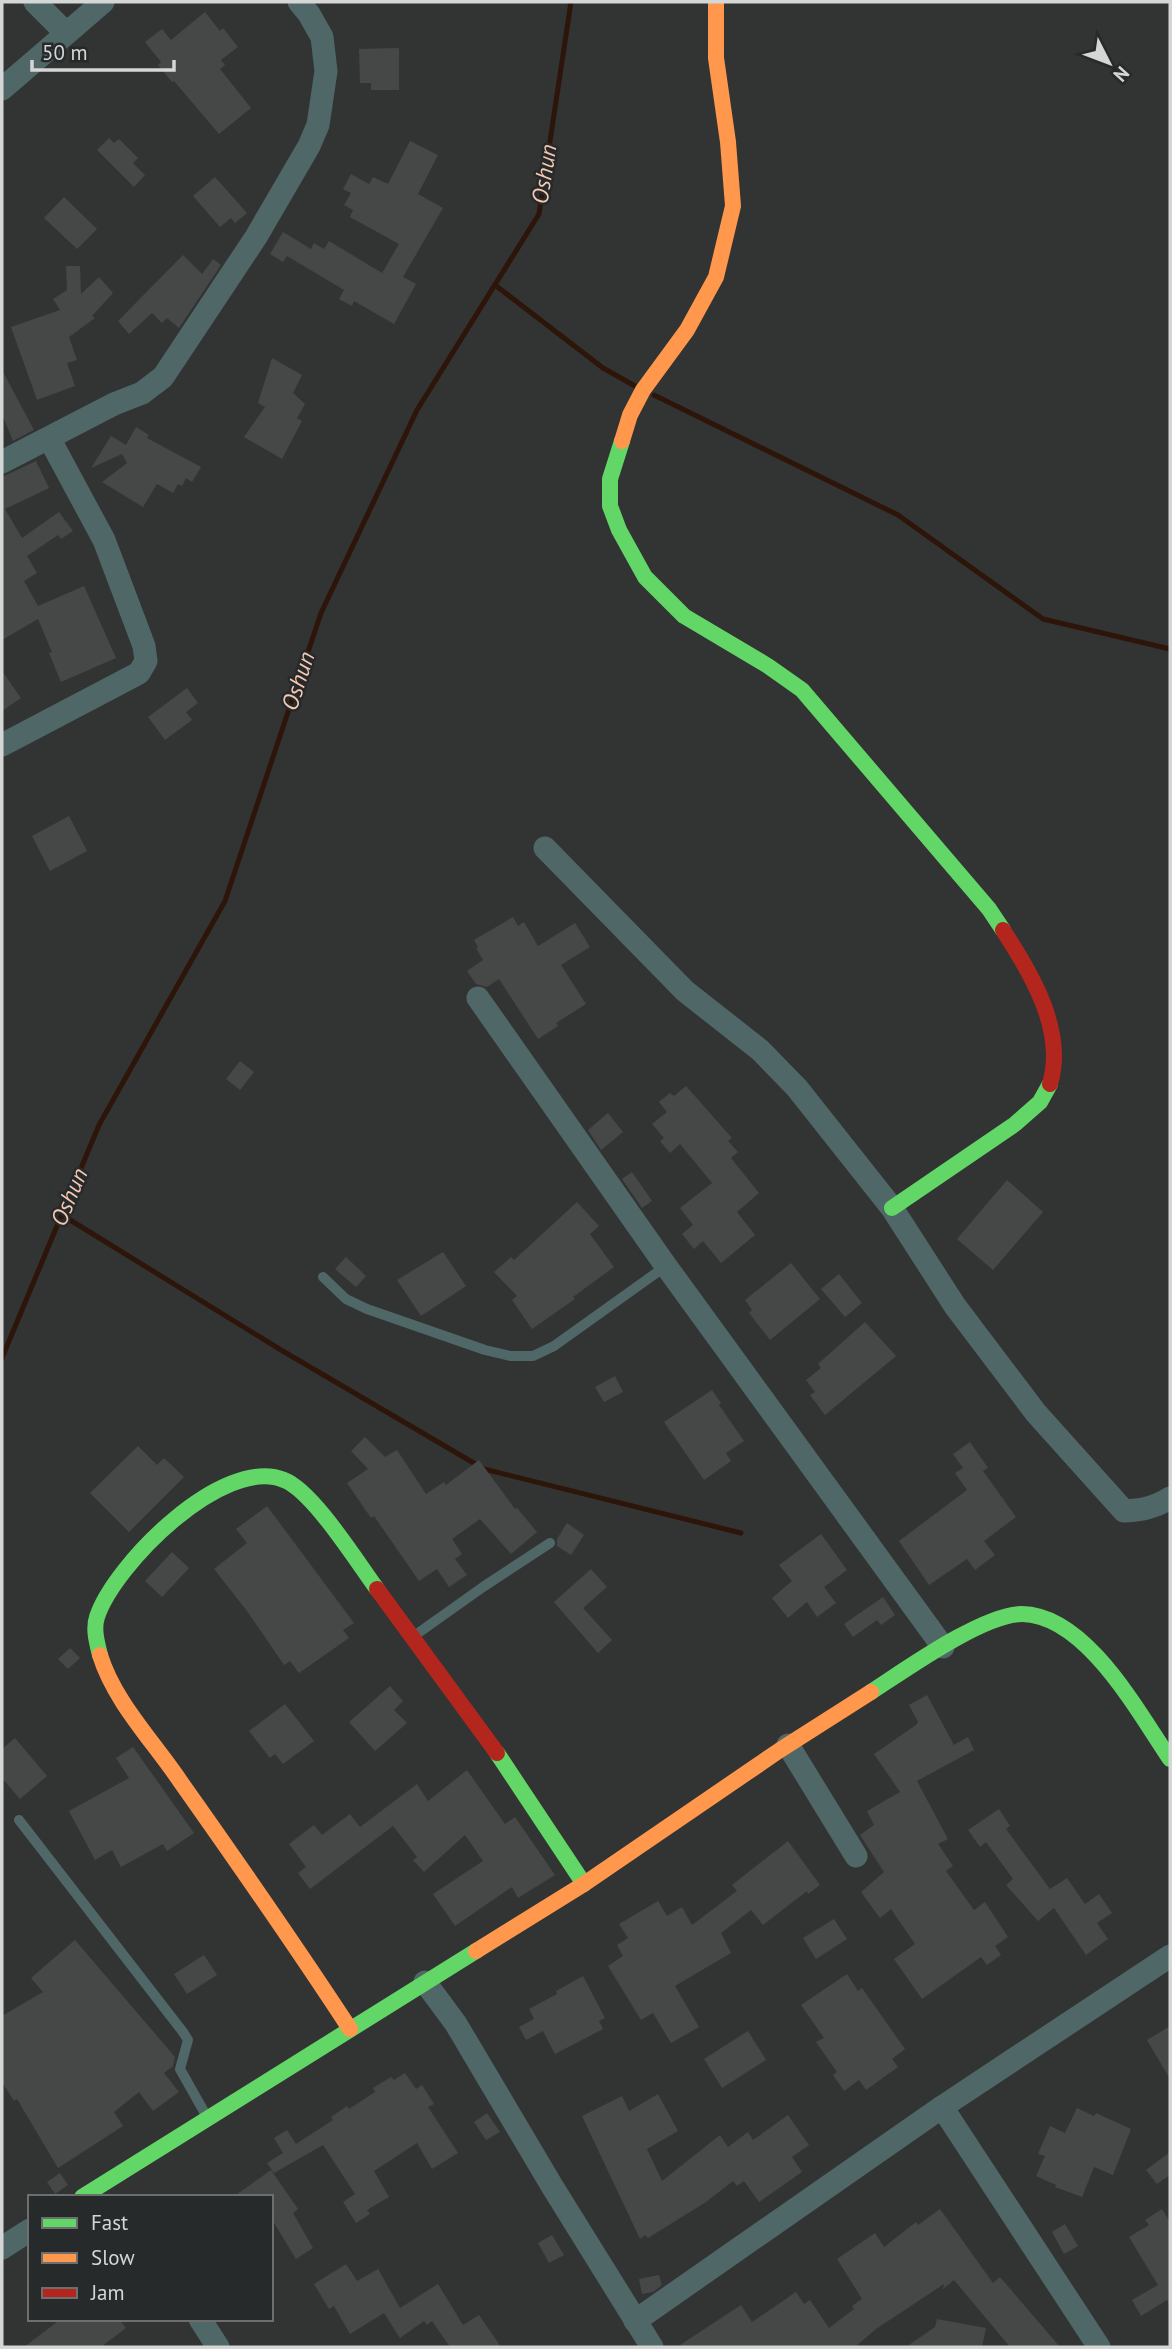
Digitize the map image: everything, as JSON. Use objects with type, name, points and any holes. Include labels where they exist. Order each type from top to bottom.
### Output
[{"type":"street","points":[[35,2],[66,33]]},
{"type":"street","points":[[2,89],[103,2]]},
{"type":"street","points":[[2,463],[114,404],[142,393],[163,377],[256,237],[309,146],[318,125],[326,71],[322,37],[299,2]]},
{"type":"street","points":[[716,2],[716,58],[728,142],[733,206],[716,277],[687,330],[643,390],[630,415],[610,479],[610,506],[619,530],[645,577],[684,616],[768,666],[802,690],[989,909],[1024,961],[1047,1011],[1054,1053],[1051,1082],[1040,1102],[1015,1124],[892,1208]]},
{"type":"street","points":[[2,745],[139,673],[146,661],[144,646],[103,540],[49,438]]},
{"type":"street","points":[[545,848],[685,991],[760,1050],[797,1087],[892,1208],[955,1306],[1036,1413],[1106,1494],[1124,1511],[1144,1510],[1170,1498]]},
{"type":"street","points":[[478,998],[666,1266],[943,1647]]},
{"type":"street","points":[[350,2029],[170,1766],[125,1705],[97,1647],[96,1620],[124,1570],[177,1516],[200,1498],[244,1479],[270,1475],[294,1485],[317,1508],[511,1772],[584,1884]]},
{"type":"street","points":[[89,2195],[113,2188],[208,2119],[584,1884],[788,1745],[943,1647],[1002,1619],[1023,1614],[1054,1623],[1084,1643],[1100,1658],[1170,1759]]},
{"type":"street","points":[[788,1745],[856,1856]]},
{"type":"street","points":[[635,2321],[942,2107],[1170,1956]]},
{"type":"street","points":[[425,1982],[456,2024],[652,2347]]},
{"type":"street","points":[[942,2107],[1099,2347]]},
{"type":"street","points":[[2,2248],[28,2231]]},
{"type":"street","points":[[201,2321],[218,2347]]},
{"type":"lane","points":[[323,1277],[346,1299],[367,1309],[485,1350],[510,1356],[533,1356],[554,1346],[666,1266]]},
{"type":"lane","points":[[412,1638],[482,1587],[550,1543]]},
{"type":"lane","points":[[19,1820],[183,2032],[188,2040],[180,2069],[208,2119]]},
{"type":"building","points":[[205,12],[220,31],[223,28],[238,47],[221,60],[225,65],[220,69],[251,108],[219,134],[158,65],[161,62],[145,42],[162,29],[171,40]]},
{"type":"building","points":[[399,48],[399,90],[371,90],[371,83],[360,83],[359,49]]},
{"type":"building","points":[[109,138],[114,143],[119,139],[138,158],[133,163],[145,175],[134,187],[97,150]]},
{"type":"building","points":[[410,141],[438,155],[418,194],[443,208],[403,277],[416,284],[394,324],[354,301],[352,306],[339,299],[344,290],[287,256],[283,262],[270,254],[283,232],[311,249],[314,243],[324,249],[329,241],[382,273],[399,244],[350,217],[353,210],[344,205],[351,193],[343,189],[351,174],[369,184],[373,177],[388,184]]},
{"type":"building","points":[[215,177],[247,213],[235,223],[231,218],[220,227],[193,196]]},
{"type":"building","points":[[64,197],[97,229],[77,249],[44,218]]},
{"type":"building","points":[[183,255],[202,274],[213,259],[221,265],[179,328],[167,318],[162,323],[152,313],[129,334],[118,321]]},
{"type":"building","points":[[66,266],[80,266],[81,294],[99,277],[113,293],[92,316],[95,318],[69,337],[77,360],[67,363],[75,386],[37,400],[11,327],[60,310],[53,299],[67,290]]},
{"type":"building","points":[[272,358],[302,375],[293,393],[305,404],[297,418],[302,421],[282,459],[244,437],[265,407],[258,403]]},
{"type":"building","points":[[2,370],[34,430],[13,441],[2,414]]},
{"type":"building","points":[[136,427],[149,435],[147,438],[201,467],[192,482],[186,478],[182,486],[178,484],[173,493],[157,484],[143,507],[102,482],[127,463],[122,454],[91,468],[111,436],[126,445]]},
{"type":"building","points":[[36,461],[49,488],[5,509],[22,538],[59,512],[73,531],[61,539],[58,535],[27,556],[37,573],[24,581],[38,606],[84,586],[116,658],[61,682],[38,619],[2,640],[2,477]]},
{"type":"building","points":[[2,671],[21,698],[2,711]]},
{"type":"building","points":[[187,688],[198,703],[186,712],[192,720],[165,740],[148,717]]},
{"type":"building","points":[[69,816],[87,851],[50,871],[32,836]]},
{"type":"building","points":[[513,917],[518,926],[524,922],[538,946],[575,923],[590,947],[561,965],[586,1004],[556,1023],[558,1026],[538,1039],[499,979],[487,987],[476,984],[467,971],[483,960],[474,940]]},
{"type":"building","points":[[240,1061],[254,1072],[240,1090],[226,1079]]},
{"type":"building","points":[[686,1086],[732,1138],[728,1141],[738,1152],[731,1158],[759,1193],[737,1212],[755,1235],[721,1263],[703,1241],[694,1249],[682,1234],[693,1225],[680,1208],[712,1183],[680,1144],[670,1153],[660,1141],[664,1138],[652,1124],[667,1112],[659,1102],[670,1093],[674,1096]]},
{"type":"building","points":[[608,1113],[623,1132],[601,1150],[588,1130]]},
{"type":"building","points":[[632,1172],[652,1201],[642,1208],[622,1179]]},
{"type":"building","points":[[1007,1180],[1043,1212],[993,1270],[957,1239]]},
{"type":"building","points":[[577,1202],[599,1226],[590,1234],[614,1267],[532,1329],[512,1300],[517,1296],[494,1272],[511,1257],[514,1260]]},
{"type":"building","points":[[443,1252],[466,1286],[421,1316],[397,1280]]},
{"type":"building","points":[[346,1257],[366,1276],[356,1287],[335,1269]]},
{"type":"building","points":[[791,1263],[820,1299],[770,1340],[749,1313],[752,1310],[745,1300]]},
{"type":"building","points":[[839,1274],[862,1303],[845,1317],[821,1289]]},
{"type":"building","points":[[865,1322],[896,1356],[825,1415],[810,1395],[815,1392],[806,1380],[821,1368],[818,1364]]},
{"type":"building","points":[[615,1376],[623,1392],[604,1402],[595,1387]]},
{"type":"building","points":[[712,1390],[744,1441],[726,1453],[731,1461],[704,1480],[664,1422]]},
{"type":"building","points":[[365,1437],[385,1457],[397,1450],[426,1494],[444,1482],[446,1485],[479,1460],[515,1509],[517,1508],[537,1532],[511,1554],[480,1519],[452,1539],[462,1554],[455,1559],[467,1575],[449,1587],[437,1569],[419,1581],[374,1516],[371,1518],[347,1483],[368,1469],[351,1451]]},
{"type":"building","points":[[970,1442],[988,1468],[983,1471],[1016,1517],[984,1541],[995,1555],[975,1570],[967,1559],[929,1585],[899,1541],[967,1490],[955,1473],[963,1468],[953,1454]]},
{"type":"building","points":[[138,1446],[157,1465],[164,1458],[184,1477],[129,1532],[90,1493]]},
{"type":"building","points":[[267,1506],[354,1623],[343,1630],[349,1638],[299,1673],[290,1661],[284,1665],[214,1569],[247,1543],[236,1529]]},
{"type":"building","points":[[567,1523],[584,1535],[571,1555],[557,1546],[557,1539]]},
{"type":"building","points":[[821,1534],[847,1570],[824,1587],[836,1603],[817,1617],[807,1602],[788,1618],[772,1598],[792,1581],[779,1565]]},
{"type":"building","points":[[172,1552],[189,1568],[162,1597],[145,1581]]},
{"type":"building","points":[[591,1569],[607,1587],[583,1608],[612,1640],[598,1653],[554,1602]]},
{"type":"building","points":[[883,1597],[895,1615],[881,1625],[877,1620],[853,1637],[844,1624]]},
{"type":"building","points":[[70,1648],[80,1658],[68,1669],[58,1659]]},
{"type":"building","points":[[390,1686],[403,1701],[394,1710],[407,1723],[375,1751],[349,1722]]},
{"type":"building","points":[[927,1695],[954,1745],[968,1737],[974,1750],[917,1781],[948,1839],[938,1844],[953,1866],[946,1871],[974,1910],[985,1902],[1008,1937],[995,1946],[1001,1955],[987,1965],[981,1957],[922,1999],[894,1959],[915,1944],[891,1909],[880,1918],[861,1892],[884,1872],[860,1835],[874,1825],[867,1811],[900,1792],[874,1754],[916,1725],[918,1722],[909,1705]]},
{"type":"building","points":[[285,1704],[314,1741],[283,1764],[275,1754],[270,1758],[249,1731]]},
{"type":"building","points":[[15,1738],[47,1776],[20,1799],[2,1778],[2,1749]]},
{"type":"building","points":[[133,1747],[194,1833],[167,1851],[163,1844],[121,1867],[112,1850],[95,1860],[69,1811],[129,1778],[116,1758]]},
{"type":"building","points":[[467,1770],[505,1824],[515,1817],[555,1875],[518,1898],[512,1887],[455,1926],[433,1894],[483,1861],[465,1835],[424,1872],[413,1860],[417,1857],[393,1826],[310,1889],[298,1873],[306,1867],[289,1844],[314,1825],[322,1835],[350,1814],[360,1827],[417,1784],[428,1801]]},
{"type":"building","points":[[999,1809],[1010,1826],[1006,1829],[1050,1889],[1067,1878],[1085,1904],[1099,1894],[1112,1913],[1097,1923],[1108,1939],[1086,1955],[1054,1908],[1038,1921],[1006,1885],[1013,1879],[986,1842],[980,1847],[968,1830]]},
{"type":"building","points":[[788,1841],[820,1885],[808,1894],[807,1891],[763,1925],[751,1910],[721,1933],[731,1953],[675,1986],[699,2027],[671,2043],[653,2013],[641,2020],[608,1966],[623,1956],[617,1945],[628,1938],[619,1924],[658,1901],[667,1916],[682,1907],[692,1925],[737,1891],[732,1885]]},
{"type":"building","points":[[834,1919],[847,1939],[816,1959],[803,1938]]},
{"type":"building","points":[[75,1940],[175,2057],[173,2066],[164,2073],[179,2092],[153,2111],[139,2092],[114,2112],[123,2126],[58,2168],[17,2099],[14,2101],[2,2082],[2,2016],[43,1992],[31,1978]]},
{"type":"building","points":[[204,1955],[217,1975],[187,1994],[174,1974]]},
{"type":"building","points":[[847,1974],[858,1991],[862,1988],[905,2049],[892,2059],[898,2067],[866,2090],[859,2080],[844,2091],[833,2075],[837,2072],[816,2042],[824,2038],[801,2005]]},
{"type":"building","points":[[583,1976],[605,2018],[599,2021],[603,2029],[555,2054],[543,2031],[526,2040],[519,2027],[534,2019],[529,2009]]},
{"type":"building","points":[[1170,2026],[1170,2079],[1147,2040]]},
{"type":"building","points":[[748,2031],[766,2060],[722,2088],[704,2059]]},
{"type":"building","points":[[405,2073],[416,2089],[422,2085],[434,2104],[428,2107],[458,2153],[432,2169],[417,2143],[374,2171],[389,2197],[367,2210],[370,2214],[356,2223],[343,2202],[355,2194],[323,2145],[274,2173],[267,2163],[283,2153],[274,2138],[287,2130],[296,2144],[333,2120],[331,2117],[347,2106],[349,2109],[375,2092],[373,2088],[391,2077],[394,2080]]},
{"type":"building","points":[[658,2094],[678,2131],[647,2149],[662,2181],[720,2135],[728,2147],[748,2132],[753,2140],[788,2115],[809,2145],[792,2157],[802,2172],[759,2202],[744,2181],[737,2186],[733,2181],[706,2202],[648,2238],[645,2235],[640,2239],[582,2116],[622,2096],[629,2111]]},
{"type":"building","points":[[1077,2108],[1094,2116],[1096,2113],[1131,2129],[1113,2175],[1094,2167],[1082,2197],[1055,2187],[1056,2185],[1036,2176],[1045,2156],[1038,2154],[1050,2126],[1065,2133]]},
{"type":"building","points":[[487,2113],[500,2132],[486,2140],[474,2122]]},
{"type":"building","points":[[1170,2152],[1170,2175],[1157,2184],[1146,2170]]},
{"type":"building","points":[[271,2170],[298,2209],[293,2213],[313,2248],[296,2259],[273,2221],[273,2195],[236,2195]]},
{"type":"building","points":[[60,2173],[68,2185],[55,2194],[47,2182]]},
{"type":"building","points":[[940,2209],[993,2283],[1000,2277],[1060,2347],[1010,2347],[954,2280],[876,2329],[855,2347],[677,2347],[741,2305],[752,2322],[796,2292],[804,2304],[810,2300],[829,2328],[854,2309],[852,2306],[862,2299],[837,2259],[875,2233],[884,2247],[916,2222],[918,2225]]},
{"type":"building","points":[[1162,2209],[1170,2222],[1170,2306],[1167,2300],[1141,2316],[1132,2300],[1158,2285],[1129,2237],[1149,2225],[1145,2220]]},
{"type":"building","points":[[1065,2224],[1078,2246],[1064,2254],[1052,2232]]},
{"type":"building","points":[[552,2235],[564,2255],[549,2263],[538,2243]]},
{"type":"building","points":[[346,2264],[357,2281],[378,2269],[400,2308],[438,2284],[463,2325],[479,2315],[501,2347],[450,2347],[432,2321],[427,2325],[424,2321],[400,2338],[384,2313],[350,2334],[334,2306],[329,2309],[314,2284]]},
{"type":"building","points":[[659,2275],[662,2285],[653,2292],[642,2294],[639,2279]]},
{"type":"building","points":[[937,2319],[986,2328],[982,2347],[906,2347],[935,2327]]},
{"type":"building","points":[[58,2321],[121,2321],[126,2328],[101,2347],[24,2347]]},
{"type":"waterway","name":"Oshun","points":[[2,1358],[99,1125],[225,901],[321,613],[417,410],[539,214],[571,2]]},
{"type":"waterway","points":[[495,285],[603,368],[635,386]]},
{"type":"waterway","points":[[654,395],[898,515],[1043,619],[1170,649]]},
{"type":"waterway","points":[[62,1215],[281,1350],[484,1469],[741,1533]]},
{"type":"traffic: fast","points":[[622,441],[610,479],[610,506],[619,530],[645,577],[684,616],[768,666],[802,690],[989,909],[1003,930]]},
{"type":"traffic: fast","points":[[892,1208],[1015,1124],[1040,1102],[1050,1084]]},
{"type":"traffic: fast","points":[[100,1655],[95,1631],[97,1617],[107,1595],[148,1544],[174,1520],[203,1499],[231,1484],[259,1477],[284,1480],[308,1498],[334,1528],[377,1589]]},
{"type":"traffic: fast","points":[[871,1692],[923,1658],[987,1623],[1022,1614],[1045,1619],[1068,1630],[1108,1669],[1170,1759]]},
{"type":"traffic: fast","points":[[497,1753],[584,1884]]},
{"type":"traffic: fast","points":[[85,2195],[476,1951]]},
{"type":"traffic: slow","points":[[622,441],[630,415],[643,390],[687,330],[716,277],[733,206],[728,142],[716,58],[716,2]]},
{"type":"traffic: slow","points":[[100,1655],[124,1705],[245,1873],[350,2029]]},
{"type":"traffic: slow","points":[[476,1951],[584,1884],[780,1750],[871,1692]]},
{"type":"traffic: jam","points":[[1003,930],[1034,984],[1050,1023],[1054,1064],[1050,1084]]},
{"type":"traffic: jam","points":[[377,1589],[497,1753]]}]
